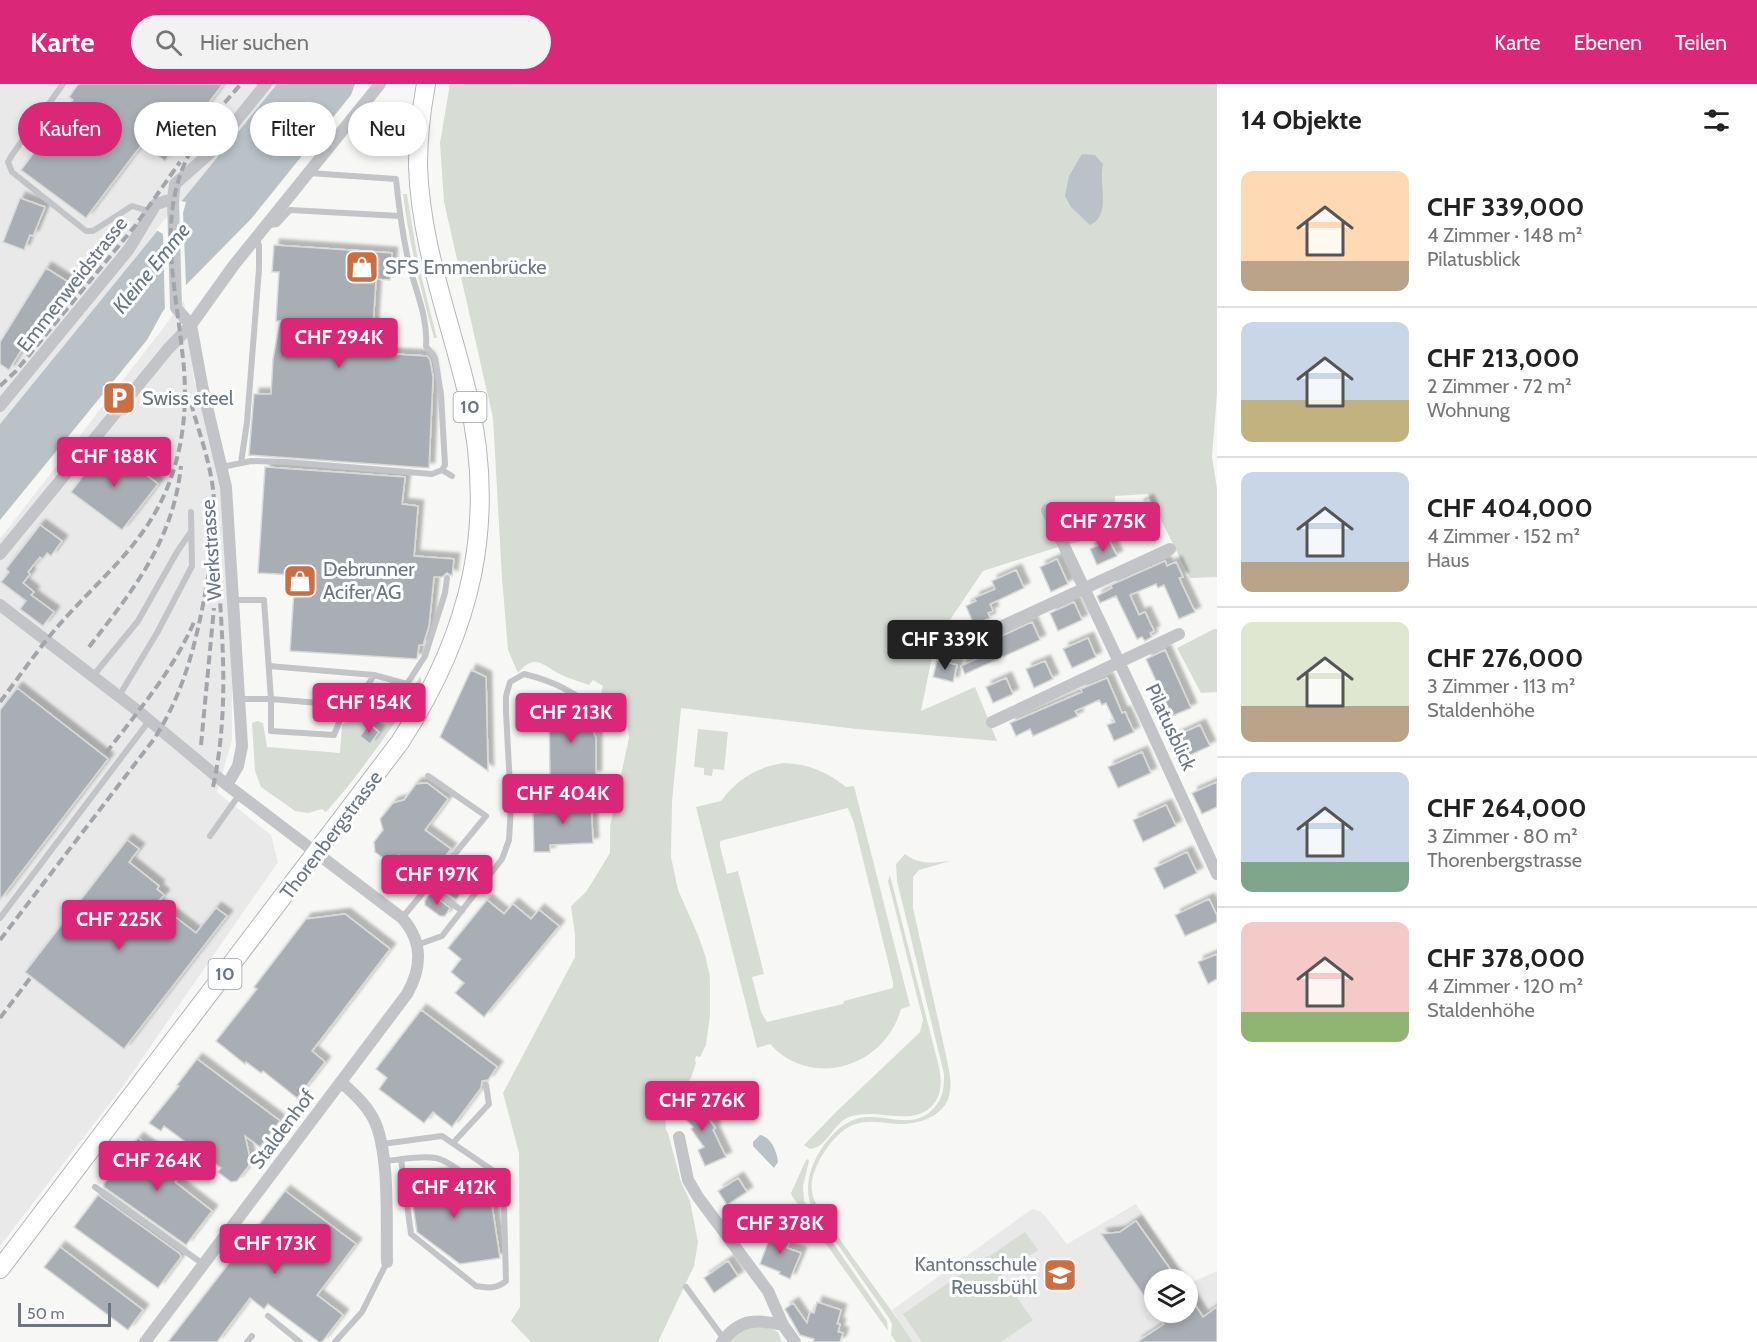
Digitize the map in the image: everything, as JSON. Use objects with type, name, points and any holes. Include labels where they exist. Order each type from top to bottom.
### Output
[{"type":"main road","name":"Thorenbergstrasse","points":[[0,1269],[400,742],[430,692],[457,634],[470,588],[477,550],[480,493],[476,441],[468,395],[432,261],[421,208],[418,146],[426,84]]},
{"type":"street","points":[[191,325],[178,311],[176,304],[173,205],[175,184],[210,153],[266,84]]},
{"type":"street","points":[[0,554],[168,349],[191,325],[256,237],[380,84]]},
{"type":"street","name":"Emmenweidstrasse","points":[[0,406],[129,249],[159,201],[173,205]]},
{"type":"street","name":"Werkstrasse","points":[[191,325],[203,390],[226,487],[240,699],[241,752],[238,766],[227,785]]},
{"type":"street","name":"Pilatusblick","points":[[1047,510],[1217,874]]},
{"type":"street","points":[[957,647],[1170,549]]},
{"type":"street","points":[[0,605],[150,721],[227,785],[402,918],[408,925],[417,945]]},
{"type":"street","points":[[992,722],[1179,634]]},
{"type":"street","name":"Staldenhof","points":[[145,1342],[342,1083],[413,984],[418,964],[417,945]]},
{"type":"street","name":"Staldenhof","points":[[342,1083],[371,1114],[378,1128],[384,1161],[387,1262]]},
{"type":"street","points":[[679,1137],[688,1180],[698,1197],[768,1291],[783,1325],[795,1342]]},
{"type":"street","points":[[724,1341],[730,1331],[751,1321],[783,1325]]},
{"type":"lane","points":[[63,84],[12,155],[9,162],[12,172],[86,231],[93,231],[132,206],[152,212]]},
{"type":"lane","points":[[222,467],[251,461],[286,462],[432,475],[446,465],[441,394],[435,358],[426,346],[424,315],[410,268],[396,179],[308,172]]},
{"type":"lane","points":[[265,226],[277,224],[290,210],[400,216]]},
{"type":"lane","points":[[241,463],[247,422],[259,269],[259,245],[256,237]]},
{"type":"lane","points":[[442,470],[452,476]]},
{"type":"lane","points":[[118,696],[157,633],[192,566],[190,512]]},
{"type":"lane","points":[[93,676],[138,621],[191,532]]},
{"type":"lane","points":[[269,666],[374,675],[407,684],[426,656],[447,578]]},
{"type":"lane","points":[[234,600],[264,600],[272,730],[334,735],[341,718],[355,706],[374,675]]},
{"type":"lane","points":[[417,945],[442,936],[502,859],[509,840],[511,805],[506,704],[510,682],[524,674],[561,686],[587,702],[598,713],[600,734]]},
{"type":"lane","points":[[240,699],[271,699],[355,706]]},
{"type":"lane","points":[[0,918],[150,721]]},
{"type":"lane","points":[[402,918],[486,816],[428,776]]},
{"type":"lane","points":[[210,836],[240,795]]},
{"type":"lane","points":[[429,886],[462,910]]},
{"type":"lane","points":[[453,1143],[489,1104],[486,1085]]},
{"type":"lane","points":[[382,1144],[442,1136],[492,1170]]},
{"type":"lane","points":[[384,1161],[401,1160],[437,1158],[448,1163],[502,1203],[506,1281],[502,1285],[489,1288],[476,1286],[411,1234],[401,1160]]},
{"type":"lane","points":[[94,1187],[203,1264]]},
{"type":"lane","points":[[335,1342],[362,1312],[387,1262]]},
{"type":"lane","points":[[686,1287],[724,1341]]},
{"type":"lane","points":[[268,1316],[300,1342]]},
{"type":"lane","points":[[248,1342],[252,1336]]},
{"type":"shaded area","points":[[0,84],[277,84],[262,102],[250,102],[250,117],[238,132],[238,102],[134,102],[134,156],[218,156],[0,424]]},
{"type":"shaded area","points":[[450,84],[1217,84],[1217,394],[1212,457],[1217,489],[1217,577],[1190,578],[1148,494],[1115,496],[1116,533],[1061,546],[983,571],[935,642],[921,711],[975,687],[997,741],[857,729],[681,708],[672,802],[671,857],[678,890],[706,958],[710,978],[710,1015],[706,1045],[700,1057],[696,1056],[691,1078],[665,1109],[666,1130],[681,1182],[690,1201],[698,1242],[694,1266],[658,1342],[531,1342],[511,1321],[520,1307],[519,1153],[503,1093],[575,957],[571,906],[586,892],[610,853],[610,826],[629,738],[624,717],[617,706],[601,692],[603,686],[593,680],[589,685],[568,678],[537,662],[528,664],[518,673],[508,650],[493,418],[444,202],[440,143]]},
{"type":"shaded area","points":[[403,194],[407,194],[419,267],[437,338],[434,338],[420,284]]},
{"type":"shaded area","points":[[184,301],[194,381],[219,461],[232,668],[232,740],[217,792],[271,835],[278,862],[123,1086],[0,1246],[0,539]]},
{"type":"shaded area","points":[[1217,629],[1217,692],[1201,693],[1177,648]]},
{"type":"shaded area","points":[[421,676],[421,684],[387,733],[326,812],[322,809],[308,813],[295,811],[261,787],[255,771],[252,723],[257,721],[263,723],[267,747],[340,753],[342,725],[367,708],[369,724],[360,736],[370,743],[379,732],[375,728],[373,709],[380,702],[388,708],[400,706]]},
{"type":"shaded area","points":[[698,729],[728,732],[724,770],[713,769],[712,776],[704,775],[704,768],[694,767]]},
{"type":"shaded area","points":[[784,763],[810,767],[825,773],[846,787],[854,786],[910,1006],[901,1009],[892,1029],[880,1045],[864,1058],[845,1065],[826,1068],[806,1066],[787,1058],[770,1044],[757,1048],[696,807],[721,801],[748,775]],"holes":[[[848,808],[854,823],[893,988],[844,1001],[843,1004],[767,1022],[761,1012],[752,977],[764,974],[738,871],[727,874],[720,841]]]},
{"type":"shaded area","points":[[905,854],[921,862],[950,861],[919,870],[913,877],[913,908],[949,1073],[948,1099],[938,1112],[915,1123],[864,1122],[848,1127],[833,1140],[822,1156],[812,1180],[814,1200],[913,1342],[896,1342],[891,1335],[892,1324],[889,1318],[813,1209],[808,1184],[817,1156],[834,1133],[845,1125],[866,1117],[914,1120],[931,1111],[942,1094],[944,1074],[897,881],[896,864]]},
{"type":"shaded area","points":[[890,875],[939,1067],[941,1083],[939,1093],[931,1107],[913,1116],[870,1114],[849,1117],[839,1124],[826,1140],[816,1148],[810,1149],[804,1145],[920,1032],[923,1020],[888,881]]},
{"type":"shaded area","points":[[808,1159],[803,1186],[804,1201],[887,1321],[888,1331],[792,1196],[791,1193]]},
{"type":"shaded area","name":"Kantonsschule Reussbühl","points":[[1136,1204],[1178,1269],[1144,1269],[1144,1323],[1198,1323],[1198,1280],[1217,1271],[1217,1342],[913,1342],[892,1310],[1032,1209],[1040,1211],[1045,1216],[1067,1244]]},
{"type":"shaded area","points":[[1025,1232],[1038,1250],[1003,1274],[990,1256]]},
{"type":"shaded area","points":[[988,1256],[1033,1320],[1001,1342],[922,1342],[903,1314]]},
{"type":"shaded area","points":[[762,1324],[778,1332],[782,1342],[726,1342],[743,1329]]},
{"type":"water","points":[[277,84],[355,84],[351,95],[336,114],[336,102],[262,102]]},
{"type":"water","name":"Kleine Emme","points":[[250,117],[250,156],[302,156],[251,219],[163,311],[147,340],[0,520],[0,424],[218,156],[238,156],[238,132]]},
{"type":"water","points":[[1082,154],[1095,155],[1103,164],[1101,214],[1090,225],[1071,207],[1065,196],[1069,176]]},
{"type":"water","points":[[760,1135],[764,1136],[775,1149],[778,1162],[774,1168],[753,1146],[753,1142]]},
{"type":"pier","points":[[180,201],[186,202],[183,213],[186,285],[188,287],[165,313],[163,234],[156,230]]},
{"type":"building","points":[[78,84],[223,84],[209,102],[134,102],[134,155],[86,218],[21,170],[31,156],[122,156],[122,102],[72,102],[73,100],[69,97]]},
{"type":"building","points":[[158,156],[169,156],[165,161]]},
{"type":"building","points":[[20,198],[45,207],[33,236],[30,235],[24,250],[3,242]]},
{"type":"building","points":[[274,245],[392,253],[390,280],[376,279],[373,327],[378,328],[375,353],[427,356],[430,360],[433,377],[429,468],[249,455],[254,394],[271,394],[273,359],[280,321],[276,321],[279,272],[272,272]]},
{"type":"building","points":[[46,268],[73,285],[56,312],[48,307],[9,370],[0,364],[0,342]]},
{"type":"building","points":[[106,445],[158,484],[122,530],[71,492]]},
{"type":"building","points":[[265,467],[405,477],[402,504],[418,506],[414,556],[454,559],[452,576],[447,573],[442,577],[434,577],[429,626],[423,645],[419,645],[417,659],[290,651],[295,575],[258,573]]},
{"type":"building","points":[[1148,500],[1153,511],[1144,515],[1148,524],[1129,533],[1122,519],[1141,510],[1139,505]]},
{"type":"building","points":[[40,525],[62,541],[51,556],[47,553],[43,559],[40,557],[28,572],[30,574],[23,583],[34,592],[31,595],[54,612],[43,626],[20,609],[26,601],[1,582],[9,572],[6,569]]},
{"type":"building","points":[[1109,540],[1117,556],[1097,565],[1090,549]]},
{"type":"building","points":[[1057,559],[1068,584],[1051,592],[1040,567]]},
{"type":"building","points":[[1165,561],[1167,566],[1176,562],[1183,577],[1179,578],[1195,612],[1179,619],[1164,585],[1158,588],[1156,584],[1130,595],[1139,615],[1145,612],[1154,631],[1150,633],[1152,637],[1145,641],[1142,637],[1137,639],[1116,596],[1100,603],[1097,596],[1112,588],[1111,585]]},
{"type":"building","points":[[1016,570],[1024,588],[990,604],[993,611],[988,613],[990,618],[974,625],[966,606],[976,601],[974,598],[995,589],[992,581]]},
{"type":"building","points":[[1074,602],[1082,620],[1058,631],[1050,613]]},
{"type":"building","points":[[1032,622],[1040,640],[965,674],[961,666],[979,658],[974,649]]},
{"type":"building","points":[[1088,638],[1096,657],[1072,668],[1063,649]]},
{"type":"building","points":[[1165,650],[1191,708],[1172,716],[1146,659]]},
{"type":"building","points":[[937,660],[957,665],[953,682],[933,677]]},
{"type":"building","points":[[1045,661],[1053,679],[1034,688],[1026,669]]},
{"type":"building","points":[[471,670],[486,677],[488,771],[440,737]]},
{"type":"building","points":[[1006,678],[1013,694],[993,703],[986,687]]},
{"type":"building","points":[[1107,678],[1122,713],[1125,712],[1134,732],[1114,741],[1107,725],[1115,722],[1106,703],[1102,705],[1099,700],[1075,711],[1078,716],[1033,736],[1030,729],[1016,736],[1010,723],[1082,692],[1081,689]]},
{"type":"building","points":[[17,688],[108,759],[0,900],[0,710]]},
{"type":"building","points":[[549,708],[580,708],[580,721],[593,721],[596,738],[596,776],[550,777]]},
{"type":"building","points":[[369,724],[379,732],[370,744],[360,736]]},
{"type":"building","points":[[1200,725],[1210,746],[1177,761],[1167,740]]},
{"type":"building","points":[[1142,752],[1151,773],[1118,788],[1108,767]]},
{"type":"building","points":[[1217,782],[1217,807],[1202,814],[1192,793]]},
{"type":"building","points":[[427,783],[448,799],[425,830],[451,849],[429,877],[399,855],[395,860],[387,861],[375,852],[374,842],[383,830],[380,819],[393,803],[404,800],[416,784]]},
{"type":"building","points":[[591,800],[593,843],[550,845],[550,852],[534,852],[533,813],[547,812],[547,801]]},
{"type":"building","points":[[1166,805],[1176,826],[1143,842],[1133,820]]},
{"type":"building","points":[[127,840],[139,849],[129,862],[159,886],[157,889],[164,895],[157,903],[196,933],[216,908],[227,916],[124,1049],[25,972]]},
{"type":"building","points":[[1187,852],[1197,873],[1164,889],[1154,868]]},
{"type":"building","points":[[452,865],[471,880],[456,900],[436,885]]},
{"type":"building","points":[[430,893],[450,908],[445,916],[440,916],[425,905]]},
{"type":"building","points":[[1209,899],[1217,916],[1217,922],[1185,936],[1175,915]]},
{"type":"building","points":[[487,900],[504,914],[513,904],[531,919],[539,910],[559,926],[484,1017],[455,993],[464,983],[451,972],[461,959],[448,948]]},
{"type":"building","points":[[345,914],[390,949],[312,1051],[325,1062],[297,1098],[263,1071],[261,1073],[246,1062],[245,1064],[216,1041],[257,989],[254,987],[306,919]]},
{"type":"building","points":[[1217,954],[1217,979],[1208,984],[1198,962]]},
{"type":"building","points":[[421,1010],[497,1067],[488,1080],[482,1081],[481,1088],[452,1127],[433,1112],[424,1123],[379,1089],[387,1078],[376,1069]]},
{"type":"building","points":[[197,1059],[280,1121],[260,1147],[245,1136],[251,1163],[237,1181],[231,1182],[218,1172],[221,1168],[164,1126],[161,1131],[149,1123]]},
{"type":"building","points":[[686,1097],[715,1128],[713,1130],[726,1157],[705,1166],[698,1150],[704,1147],[691,1129],[693,1127],[675,1108]]},
{"type":"building","points":[[138,1138],[183,1171],[175,1182],[212,1211],[186,1245],[104,1187]]},
{"type":"building","points":[[449,1173],[492,1206],[500,1258],[460,1264],[417,1232],[409,1179]]},
{"type":"building","points":[[738,1178],[747,1192],[727,1205],[718,1191]]},
{"type":"building","points":[[285,1191],[356,1244],[317,1295],[343,1315],[322,1342],[319,1342],[268,1304],[264,1309],[250,1298],[217,1342],[168,1342]]},
{"type":"building","points":[[98,1195],[180,1254],[181,1257],[158,1288],[74,1227]]},
{"type":"building","points":[[1136,1221],[1170,1269],[1144,1269],[1144,1296],[1101,1234],[1120,1232]]},
{"type":"building","points":[[772,1231],[791,1238],[787,1248],[801,1253],[790,1279],[760,1264]]},
{"type":"building","points":[[60,1247],[143,1310],[128,1330],[44,1267]]},
{"type":"building","points":[[728,1261],[738,1276],[714,1293],[704,1278]]},
{"type":"building","points":[[817,1302],[841,1310],[837,1324],[840,1324],[838,1332],[843,1333],[840,1342],[813,1342],[814,1339],[800,1335],[785,1309],[793,1303],[807,1323],[810,1312],[814,1313]]},
{"type":"building","points":[[1217,1307],[1217,1342],[1137,1342],[1164,1324],[1198,1323],[1198,1309],[1203,1317]]},
{"type":"railway","points":[[0,702],[58,626],[132,547],[157,509],[168,487],[182,435],[185,406],[184,364],[172,259],[171,236],[175,192],[187,158],[200,135],[241,84]]},
{"type":"railway","points":[[0,386],[16,371],[135,226],[180,162]]},
{"type":"railway","points":[[0,940],[154,739],[173,704],[188,667],[208,577],[214,514],[209,465],[189,396]]},
{"type":"railway","points":[[89,647],[149,563],[170,518],[181,466]]},
{"type":"railway","points":[[213,787],[222,729],[223,700],[217,556]]},
{"type":"railway","points":[[201,745],[214,608]]},
{"type":"railway","points":[[106,753],[165,674],[194,622]]},
{"type":"railway","points":[[0,1018],[31,977]]},
{"type":"place","name":"SFS Emmenbrücke","points":[[362,267]]},
{"type":"place","name":"Swiss steel","points":[[119,398]]},
{"type":"place","name":"Debrunner Acifer AG","points":[[300,581]]},
{"type":"place","name":"Kantonsschule Reussbühl","points":[[1060,1275]]}]
